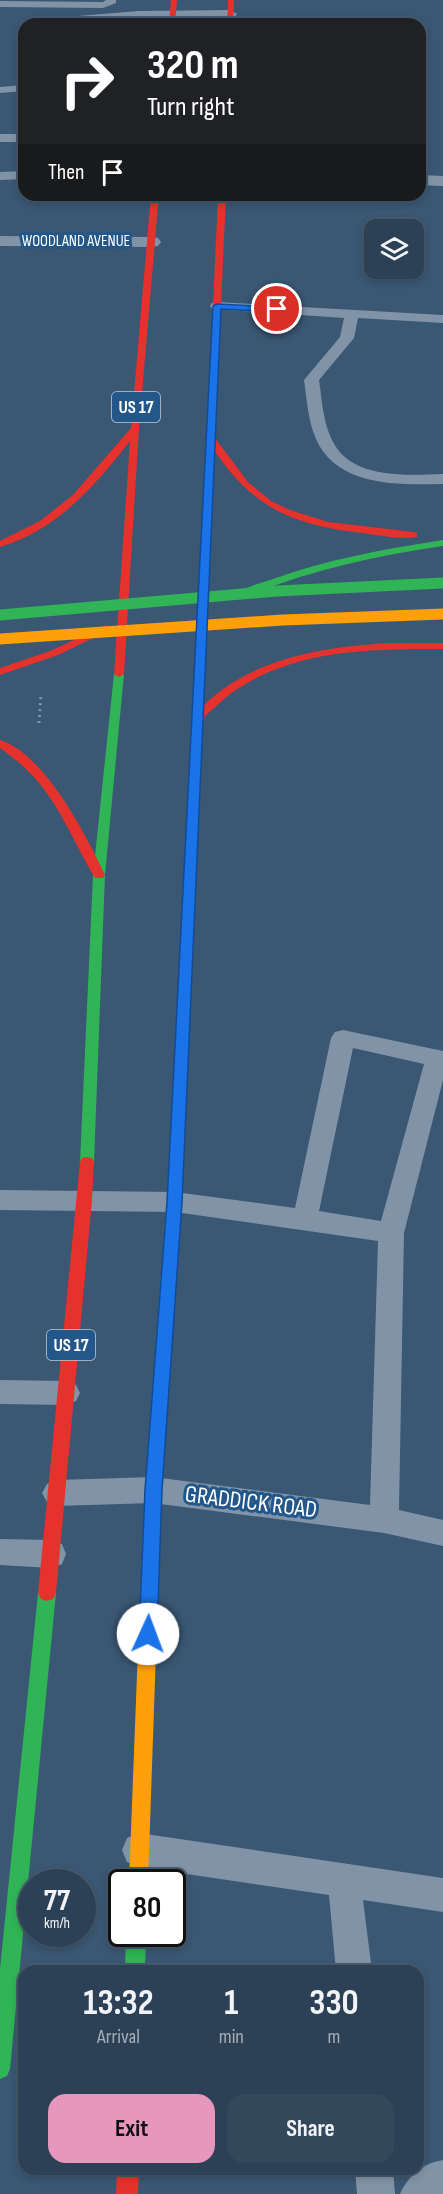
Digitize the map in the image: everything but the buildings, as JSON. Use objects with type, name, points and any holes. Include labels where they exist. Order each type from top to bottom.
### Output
[{"type":"highway","name":"US 17","points":[[1,2054],[9,1889],[51,1554],[85,1200],[99,874],[124,620],[135,428],[155,201]]},
{"type":"highway","points":[[139,1866],[153,1490],[175,1202],[222,201]]},
{"type":"highway","points":[[0,544],[40,528],[59,517],[92,482],[135,428]]},
{"type":"highway","points":[[212,439],[235,475],[258,495],[280,508],[310,520],[352,529],[443,537]]},
{"type":"highway","points":[[0,603],[124,620],[204,611],[280,577],[311,567],[366,555],[443,543]]},
{"type":"highway","points":[[0,615],[277,591],[443,583]]},
{"type":"highway","points":[[204,611],[304,633]]},
{"type":"highway","points":[[0,639],[283,620],[443,614]]},
{"type":"highway","points":[[0,672],[24,666],[60,651],[124,620]]},
{"type":"highway","points":[[327,637],[397,645],[443,646]]},
{"type":"highway","points":[[198,717],[233,687],[270,668],[330,652],[397,645]]},
{"type":"highway","points":[[0,742],[14,750],[43,777],[71,818],[99,874]]},
{"type":"highway","points":[[135,1965],[136,1947]]},
{"type":"highway","points":[[127,2194],[128,2175]]},
{"type":"street","points":[[108,18],[173,13],[231,12]]},
{"type":"street","points":[[426,180],[443,181]]},
{"type":"street","name":"WOODLAND AVENUE","points":[[0,241],[152,242]]},
{"type":"lane","points":[[0,4],[103,5],[111,3],[111,0]]},
{"type":"lane","points":[[0,90],[18,88]]},
{"type":"lane","points":[[0,138],[18,138]]},
{"type":"lane","points":[[0,176],[18,175]]},
{"type":"lane","points":[[217,306],[443,319]]},
{"type":"lane","points":[[352,313],[347,338],[311,380],[318,422],[327,445],[336,457],[352,468],[373,475],[396,479],[443,479]]},
{"type":"lane","points":[[305,1219],[343,1038],[437,1058],[391,1233],[384,1520]]},
{"type":"lane","points":[[0,1200],[175,1202],[391,1233]]},
{"type":"lane","points":[[0,1392],[66,1393]]},
{"type":"lane","name":"GRADDICK ROAD","points":[[57,1493],[153,1490],[384,1520],[443,1533]]},
{"type":"lane","points":[[0,1552],[51,1554]]},
{"type":"lane","points":[[139,1866],[345,1880],[443,1894]]},
{"type":"lane","points":[[345,1880],[353,1965]]},
{"type":"lane","points":[[374,2175],[376,2194]]},
{"type":"lane","points":[[419,2194],[436,2180],[443,2179]]},
{"type":"path","points":[[39,725],[41,693]]},
{"type":"traffic: fast","points":[[190,884],[211,437]]},
{"type":"traffic: fast","points":[[240,595],[315,568],[443,543]]},
{"type":"traffic: fast","points":[[0,615],[277,591],[443,583]]},
{"type":"traffic: fast","points":[[87,1162],[99,875],[119,674]]},
{"type":"traffic: fast","points":[[148,1622],[153,1490],[177,1153]]},
{"type":"traffic: fast","points":[[0,2069],[47,1593]]},
{"type":"traffic: fast","points":[[135,1965],[136,1947]]},
{"type":"traffic: slow","points":[[0,639],[283,620],[443,614]]},
{"type":"traffic: slow","points":[[177,1153],[190,884]]},
{"type":"traffic: slow","points":[[138,1869],[148,1622]]},
{"type":"traffic: jam","points":[[172,18],[174,0]]},
{"type":"traffic: jam","points":[[230,18],[231,0]]},
{"type":"traffic: jam","points":[[119,674],[135,428],[154,201]]},
{"type":"traffic: jam","points":[[211,437],[222,201]]},
{"type":"traffic: jam","points":[[0,544],[23,534],[61,511],[91,482],[135,428]]},
{"type":"traffic: jam","points":[[211,439],[229,466],[251,490],[268,503],[287,512],[307,520],[350,529],[414,535]]},
{"type":"traffic: jam","points":[[0,672],[54,653],[106,628]]},
{"type":"traffic: jam","points":[[198,717],[233,687],[257,674],[308,656],[362,648],[443,646]]},
{"type":"traffic: jam","points":[[0,743],[18,755],[47,785],[70,819],[99,875]]},
{"type":"traffic: jam","points":[[47,1593],[87,1162]]},
{"type":"traffic: jam","points":[[127,2194],[128,2175]]},
{"type":"route","points":[[148,1634],[153,1490],[175,1202],[217,306],[277,309]]}]
